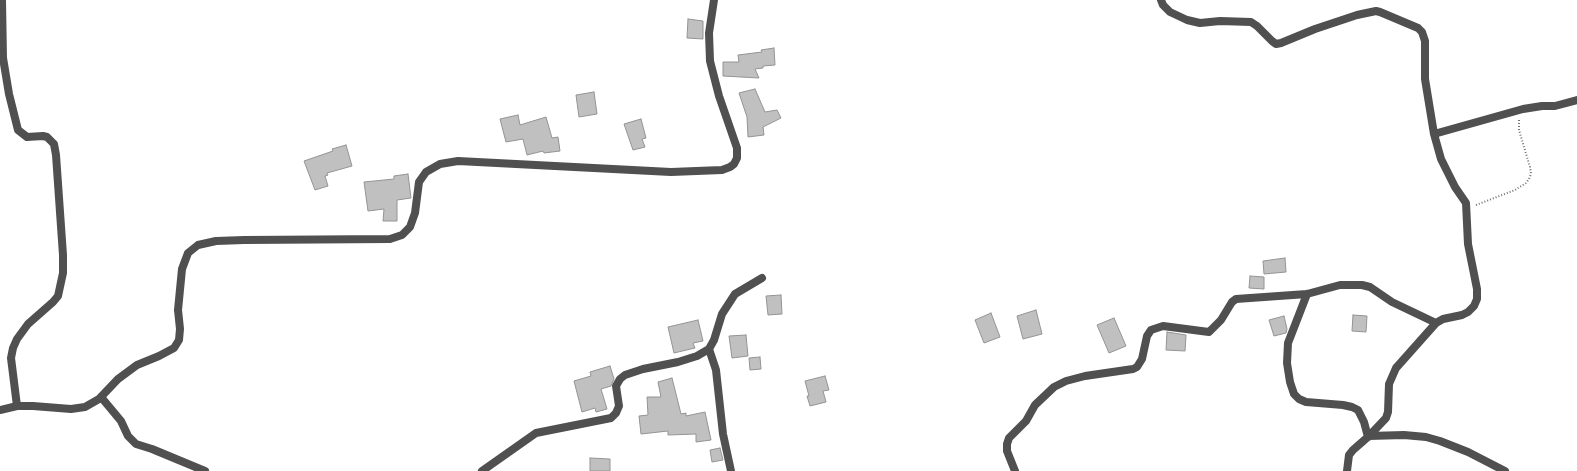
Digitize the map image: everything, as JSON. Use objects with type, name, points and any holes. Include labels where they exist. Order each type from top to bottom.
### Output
[{"type":"street","points":[[2,0],[3,58],[9,94],[18,130],[22,135],[27,137],[47,137],[54,144],[63,254],[63,273],[61,288],[58,296],[54,302],[28,324],[17,339],[13,348],[11,358],[17,406]]},
{"type":"street","points":[[0,410],[17,406],[71,409],[85,407],[101,397],[118,379],[137,365],[174,348],[179,340],[180,329],[178,310],[182,269],[188,253],[198,245],[216,241],[237,240],[390,239],[402,235],[410,227],[415,213],[418,182],[426,172],[440,164],[458,160],[671,172],[722,170],[730,167],[734,164],[737,158],[737,148],[719,96],[710,61],[708,33],[714,0]]},
{"type":"street","points":[[1161,0],[1163,6],[1170,12],[1187,20],[1200,23],[1220,20],[1251,22],[1276,44],[1357,15],[1376,11],[1418,28],[1422,32],[1424,41],[1425,79],[1434,134],[1441,159],[1455,187],[1466,203],[1468,244],[1477,289],[1477,299],[1474,306],[1468,312],[1462,315],[1443,319],[1436,323],[1396,368],[1389,384],[1390,399],[1386,418],[1353,450],[1349,456],[1347,471]]},
{"type":"street","points":[[1434,134],[1516,111],[1542,106],[1555,106],[1577,100]]},
{"type":"street","points":[[482,471],[536,433],[611,418],[616,413],[619,406],[616,386],[624,375],[698,356],[709,349],[714,340],[722,314],[735,294],[762,278]]},
{"type":"street","points":[[1015,471],[1007,451],[1009,438],[1026,421],[1035,405],[1054,387],[1066,381],[1085,376],[1138,366],[1142,360],[1148,336],[1151,330],[1156,328],[1163,326],[1209,332],[1221,320],[1232,302],[1236,299],[1307,294],[1340,285],[1362,285],[1370,287],[1392,302],[1436,323]]},
{"type":"street","points":[[1307,294],[1288,343],[1287,362],[1290,382],[1294,394],[1299,399],[1306,402],[1352,407],[1358,410],[1364,422],[1368,436]]},
{"type":"street","points":[[709,349],[716,370],[723,434],[731,471]]},
{"type":"street","points":[[101,397],[121,421],[128,436],[136,444],[205,471]]},
{"type":"street","points":[[1368,436],[1426,437],[1468,452],[1505,471]]},
{"type":"path","points":[[1467,212],[1479,203],[1506,194],[1521,187],[1529,179],[1531,174],[1530,167],[1519,130],[1519,122],[1516,111]]},
{"type":"building","points":[[688,19],[703,21],[703,39],[687,38]]},
{"type":"building","points":[[774,48],[775,65],[763,66],[763,68],[755,69],[759,78],[723,76],[723,62],[739,62],[738,55],[762,52],[761,50]]},
{"type":"building","points":[[755,89],[765,112],[777,110],[781,118],[763,127],[764,135],[748,137],[747,117],[739,93]]},
{"type":"building","points":[[594,92],[597,114],[579,117],[576,95]]},
{"type":"building","points":[[518,115],[520,125],[546,117],[552,138],[558,137],[560,151],[544,153],[543,151],[527,155],[523,139],[506,142],[500,119]]},
{"type":"building","points":[[641,119],[646,138],[642,139],[645,147],[633,150],[624,124]]},
{"type":"building","points":[[346,145],[352,166],[327,173],[328,175],[325,176],[328,186],[315,190],[304,161],[333,151],[332,149]]},
{"type":"building","points":[[408,174],[411,198],[397,200],[397,221],[383,221],[384,209],[368,211],[364,182],[394,179],[394,176]]},
{"type":"building","points":[[1285,258],[1286,272],[1264,274],[1263,261]]},
{"type":"building","points":[[1250,276],[1264,277],[1264,289],[1249,288]]},
{"type":"building","points":[[781,295],[782,314],[768,315],[766,296]]},
{"type":"building","points":[[1036,310],[1042,334],[1023,339],[1017,316]]},
{"type":"building","points":[[991,313],[1000,337],[984,343],[975,320]]},
{"type":"building","points":[[1353,315],[1367,316],[1366,332],[1352,331]]},
{"type":"building","points":[[1284,316],[1287,329],[1286,333],[1274,336],[1269,320]]},
{"type":"building","points":[[1114,318],[1126,346],[1109,353],[1097,325]]},
{"type":"building","points":[[698,320],[703,341],[693,343],[695,348],[674,353],[668,327]]},
{"type":"building","points":[[1167,332],[1186,335],[1185,351],[1166,350]]},
{"type":"building","points":[[746,335],[748,356],[732,358],[729,336]]},
{"type":"building","points":[[760,357],[761,369],[750,370],[749,358]]},
{"type":"building","points":[[610,366],[614,379],[611,386],[601,389],[607,409],[596,412],[595,408],[582,412],[574,381],[591,376],[590,372]]},
{"type":"building","points":[[825,376],[829,390],[823,391],[826,402],[810,406],[805,381]]},
{"type":"building","points":[[672,378],[681,414],[686,413],[686,416],[705,412],[711,440],[696,442],[696,434],[668,435],[668,431],[641,434],[639,416],[648,415],[647,397],[661,397],[658,382]]},
{"type":"building","points":[[720,448],[723,460],[712,462],[710,450]]},
{"type":"building","points":[[590,458],[610,459],[610,471],[590,471]]}]
